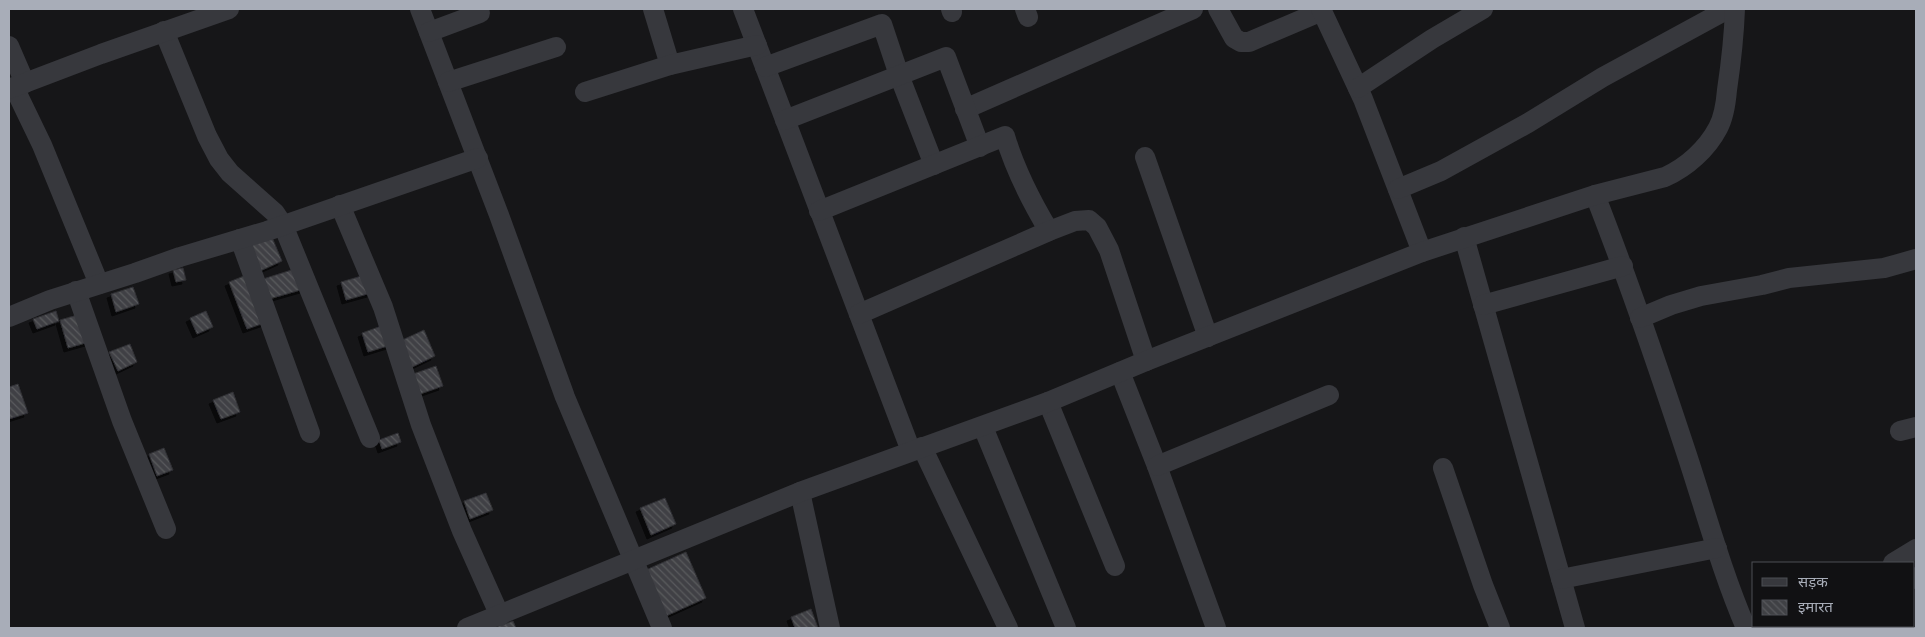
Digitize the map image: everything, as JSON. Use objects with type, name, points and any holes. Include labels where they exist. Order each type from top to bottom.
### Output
[{"type":"street","points":[[16,86],[229,9]]},
{"type":"street","points":[[420,9],[478,158],[565,397],[662,628]]},
{"type":"street","points":[[653,9],[670,65]]},
{"type":"street","points":[[965,108],[1193,9]]},
{"type":"street","points":[[1218,9],[1234,38],[1241,42],[1249,42],[1321,10],[1358,88],[1422,252]]},
{"type":"street","points":[[1358,88],[1432,39],[1483,9]]},
{"type":"street","points":[[1398,189],[1440,171],[1528,123],[1603,77],[1728,9]]},
{"type":"street","points":[[340,205],[383,307],[425,434],[462,531],[483,624],[800,492],[1048,402],[1146,361],[1422,252],[1595,195],[1665,177],[1681,169],[1708,142],[1719,126],[1725,107],[1732,57],[1735,9]]},
{"type":"street","points":[[748,10],[765,67],[859,314],[917,449],[1008,628]]},
{"type":"street","points":[[428,32],[480,13]]},
{"type":"street","points":[[765,67],[882,24],[899,75],[934,165]]},
{"type":"street","points":[[164,32],[207,136],[219,159],[230,173],[274,213],[283,225],[370,438]]},
{"type":"street","points":[[585,92],[670,65],[757,45]]},
{"type":"street","points":[[9,46],[16,86],[99,284]]},
{"type":"street","points":[[448,82],[556,47]]},
{"type":"street","points":[[785,120],[946,57],[980,147]]},
{"type":"street","points":[[819,211],[1005,136],[1012,161],[1032,203],[1050,231]]},
{"type":"street","points":[[1145,157],[1208,337]]},
{"type":"street","points":[[9,317],[76,291],[283,225],[478,158]]},
{"type":"street","points":[[1595,195],[1623,266],[1734,599],[1746,628]]},
{"type":"street","points":[[859,314],[1050,231],[1075,221],[1089,220],[1097,227],[1109,250],[1146,361]]},
{"type":"street","points":[[1464,237],[1575,628]]},
{"type":"street","points":[[240,239],[310,433]]},
{"type":"street","points":[[1640,318],[1671,305],[1701,296],[1808,275],[1884,268],[1916,259]]},
{"type":"street","points":[[1483,305],[1623,266]]},
{"type":"street","points":[[76,291],[122,421],[166,529]]},
{"type":"street","points":[[1120,372],[1157,466],[1216,628]]},
{"type":"street","points":[[1157,466],[1329,395]]},
{"type":"street","points":[[1048,402],[1115,566]]},
{"type":"street","points":[[983,427],[1066,628]]},
{"type":"street","points":[[1443,468],[1483,585],[1500,628]]},
{"type":"street","points":[[800,492],[830,628]]},
{"type":"street","points":[[1561,579],[1717,548]]},
{"type":"street","points":[[1895,562],[1916,549]]},
{"type":"building","points":[[271,235],[282,261],[260,271],[249,245]]},
{"type":"building","points":[[183,268],[186,280],[176,282],[173,270]]},
{"type":"building","points":[[298,268],[304,289],[269,299],[263,279]]},
{"type":"building","points":[[249,274],[267,322],[247,329],[229,282]]},
{"type":"building","points":[[365,275],[371,293],[346,300],[341,282]]},
{"type":"building","points":[[133,287],[139,304],[116,312],[111,294]]},
{"type":"building","points":[[56,311],[59,321],[37,329],[33,319]]},
{"type":"building","points":[[206,311],[213,327],[197,334],[190,318]]},
{"type":"building","points":[[81,314],[89,342],[68,348],[60,320]]},
{"type":"building","points":[[387,324],[394,344],[368,352],[362,333]]},
{"type":"building","points":[[424,330],[435,356],[410,368],[398,342]]},
{"type":"building","points":[[130,344],[137,362],[118,371],[109,352]]},
{"type":"building","points":[[436,366],[443,386],[420,394],[413,374]]},
{"type":"building","points":[[18,384],[28,413],[9,419],[9,387]]},
{"type":"building","points":[[233,392],[240,412],[221,419],[213,400]]},
{"type":"building","points":[[398,433],[401,442],[382,449],[379,440]]},
{"type":"building","points":[[164,448],[173,470],[157,476],[149,454]]},
{"type":"building","points":[[486,493],[493,510],[470,519],[464,501]]},
{"type":"building","points":[[665,498],[676,524],[651,535],[640,508]]},
{"type":"building","points":[[686,552],[706,598],[666,616],[646,570]]},
{"type":"building","points":[[811,609],[818,628],[795,628],[791,617]]},
{"type":"building","points":[[513,621],[516,628],[493,628]]}]
